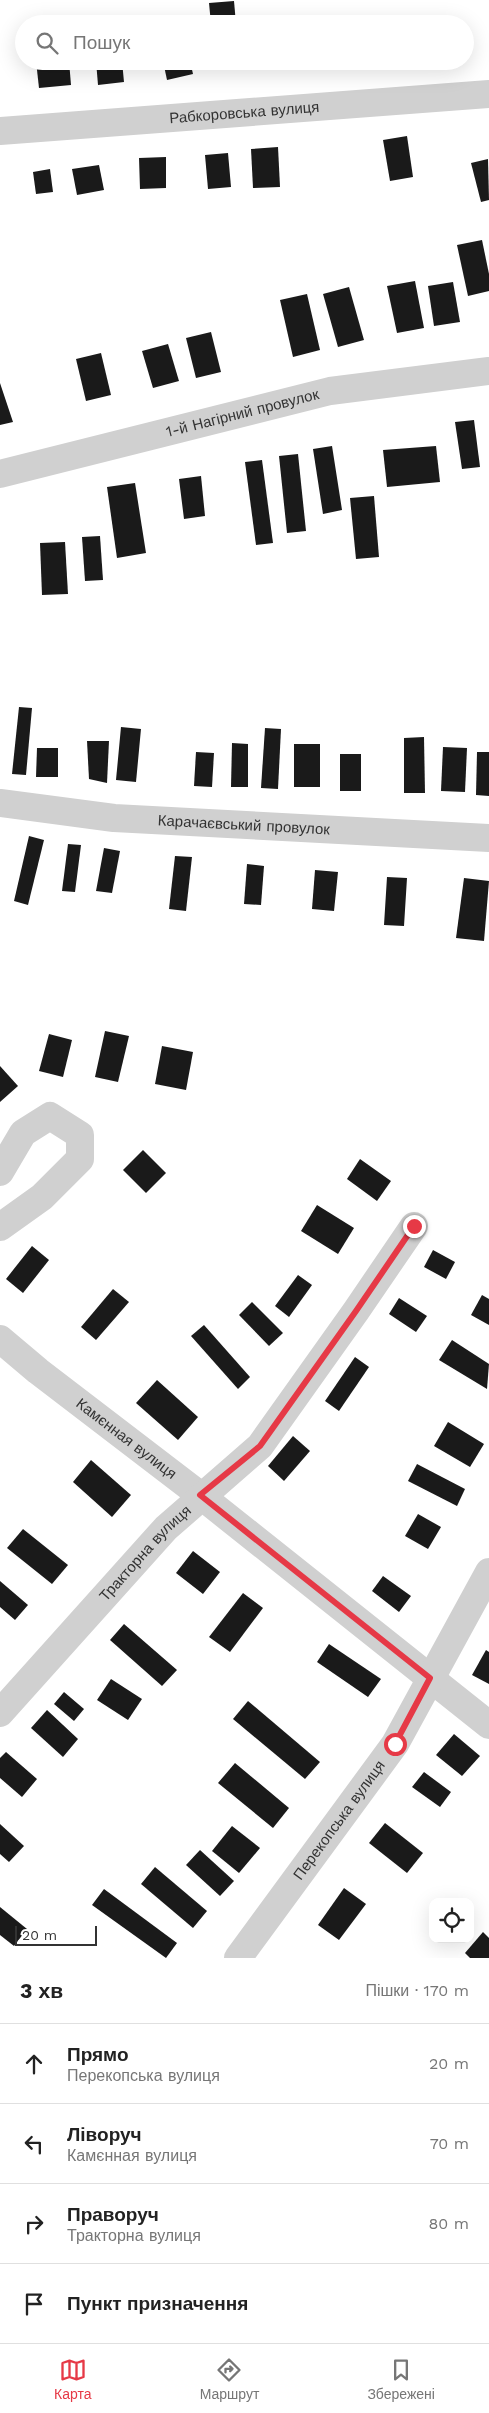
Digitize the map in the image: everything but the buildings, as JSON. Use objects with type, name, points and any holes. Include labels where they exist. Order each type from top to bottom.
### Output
[{"type":"street","name":"Рабкоровська вулиця","points":[[0,131],[489,94]]},
{"type":"street","name":"1-й Нагірний провулок","points":[[0,474],[330,391],[489,371]]},
{"type":"street","name":"Карачаєвський провулок","points":[[0,802],[114,818],[489,838]]},
{"type":"street","points":[[0,1172],[23,1133],[50,1116],[80,1135],[80,1159],[42,1197],[0,1227]]},
{"type":"street","name":"Тракторна вулиця","points":[[0,1713],[166,1528],[200,1495],[260,1446],[414,1226]]},
{"type":"street","name":"Камєнная вулиця","points":[[0,1339],[489,1724]]},
{"type":"street","name":"Перекопська вулиця","points":[[238,1958],[395,1744],[489,1572]]},
{"type":"route","points":[[395,1744],[430,1678],[200,1495],[260,1446],[414,1226]]}]
